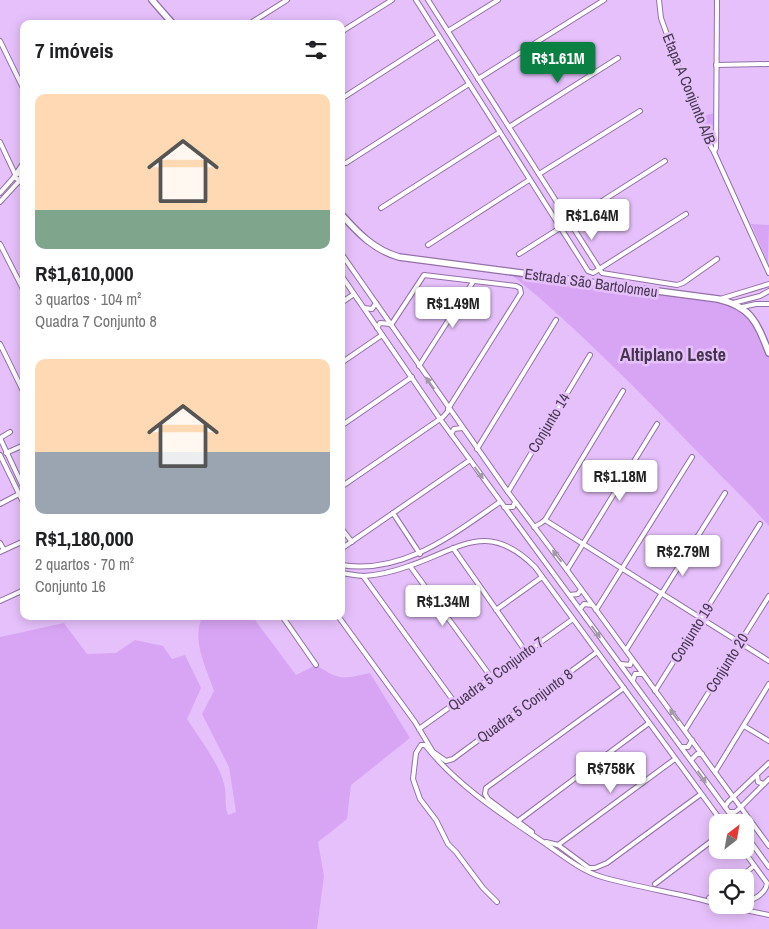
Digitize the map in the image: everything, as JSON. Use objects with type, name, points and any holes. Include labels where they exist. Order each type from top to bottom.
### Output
[{"type":"street","points":[[152,0],[170,20]]},
{"type":"street","points":[[256,20],[287,0]]},
{"type":"street","points":[[345,29],[392,0]]},
{"type":"street","points":[[416,0],[588,271],[593,273],[599,270],[686,214]]},
{"type":"street","points":[[428,0],[602,273],[677,285],[683,283],[717,259]]},
{"type":"street","points":[[448,31],[498,0]]},
{"type":"street","points":[[478,79],[604,0]]},
{"type":"street","name":"Etapa A Conjunto A/B","points":[[659,0],[659,11],[689,96],[710,147],[714,152]]},
{"type":"street","name":"Etapa A Conjunto A/B","points":[[714,152],[716,148],[717,0]]},
{"type":"street","points":[[426,15],[434,10]]},
{"type":"street","points":[[345,96],[439,36]]},
{"type":"street","points":[[0,41],[20,82]]},
{"type":"street","points":[[454,60],[463,55]]},
{"type":"street","points":[[509,127],[618,58]]},
{"type":"street","points":[[716,65],[769,64]]},
{"type":"street","points":[[346,163],[469,84]]},
{"type":"street","points":[[486,110],[494,105]]},
{"type":"street","points":[[539,174],[640,111]]},
{"type":"street","points":[[381,208],[500,132]]},
{"type":"street","points":[[0,142],[15,178],[20,178]]},
{"type":"street","points":[[516,157],[524,152]]},
{"type":"street","points":[[714,152],[769,273]]},
{"type":"street","points":[[569,222],[665,161]]},
{"type":"street","points":[[0,193],[20,168]]},
{"type":"street","points":[[0,202],[20,179]]},
{"type":"street","points":[[428,245],[529,180]]},
{"type":"street","points":[[545,204],[555,199]]},
{"type":"street","name":"Estrada São Bartolomeu","points":[[345,218],[369,242],[383,251],[399,257],[732,300],[742,307],[756,323],[769,353]]},
{"type":"street","points":[[519,254],[560,228]]},
{"type":"street","points":[[0,244],[20,283]]},
{"type":"street","points":[[345,259],[515,502],[769,846]]},
{"type":"street","points":[[345,484],[440,419],[449,409],[521,293],[520,288],[427,275],[422,277],[390,324]]},
{"type":"street","points":[[345,281],[500,502],[729,812],[735,812],[740,808],[769,779]]},
{"type":"street","points":[[419,366],[473,282]]},
{"type":"street","points":[[732,300],[746,292],[769,284]]},
{"type":"street","points":[[732,300],[748,299],[769,291]]},
{"type":"street","points":[[746,292],[748,299]]},
{"type":"street","points":[[345,300],[354,294]]},
{"type":"street","points":[[364,308],[372,309],[376,303]]},
{"type":"street","points":[[742,307],[769,304]]},
{"type":"street","points":[[477,449],[556,320]]},
{"type":"street","points":[[377,328],[380,323],[390,324]]},
{"type":"street","points":[[345,361],[382,335]]},
{"type":"street","points":[[0,344],[20,385]]},
{"type":"street","name":"Conjunto 14","points":[[508,492],[590,355]]},
{"type":"street","points":[[345,423],[412,378]]},
{"type":"street","points":[[534,526],[545,520],[624,391]]},
{"type":"street","points":[[567,570],[657,424]]},
{"type":"street","points":[[451,434],[456,428],[462,428]]},
{"type":"street","points":[[10,432],[0,438],[20,480]]},
{"type":"street","points":[[0,504],[19,494],[0,456],[20,447]]},
{"type":"street","points":[[596,610],[692,458]]},
{"type":"street","points":[[345,546],[470,460]]},
{"type":"street","points":[[626,650],[725,493]]},
{"type":"street","points":[[345,566],[373,567],[391,564],[420,554],[500,502]]},
{"type":"street","points":[[504,507],[512,508],[515,502]]},
{"type":"street","points":[[393,514],[420,554]]},
{"type":"street","points":[[545,520],[769,661]]},
{"type":"street","name":"Conjunto 19","points":[[655,691],[760,524]]},
{"type":"street","points":[[345,533],[352,542]]},
{"type":"street","points":[[345,574],[363,576],[410,566],[477,540],[492,542],[515,550],[524,556],[542,577],[716,814]]},
{"type":"street","points":[[0,543],[2,551],[20,542]]},
{"type":"street","points":[[453,548],[526,652]]},
{"type":"street","points":[[410,566],[491,677]]},
{"type":"street","points":[[363,576],[455,703]]},
{"type":"street","points":[[496,610],[542,577]]},
{"type":"street","points":[[570,595],[578,594],[581,589]]},
{"type":"street","points":[[0,601],[20,592]]},
{"type":"street","name":"Conjunto 20","points":[[685,730],[769,596]]},
{"type":"street","points":[[580,609],[584,604],[592,605]]},
{"type":"street","name":"Quadra 5 Conjunto 7","points":[[419,729],[573,619]]},
{"type":"street","points":[[285,620],[316,664]]},
{"type":"street","points":[[341,620],[419,729]]},
{"type":"street","name":"Quadra 5 Conjunto 8","points":[[419,729],[438,757],[446,761],[453,759],[597,652]]},
{"type":"street","points":[[619,663],[628,665],[631,663],[632,658]]},
{"type":"street","points":[[632,680],[635,674],[642,674]]},
{"type":"street","points":[[715,772],[769,684]]},
{"type":"street","points":[[624,688],[486,788],[484,794],[488,800],[548,843],[558,845],[591,868],[607,863],[701,794]]},
{"type":"street","points":[[518,821],[649,723]]},
{"type":"street","points":[[744,726],[769,741]]},
{"type":"street","points":[[680,746],[688,747],[692,740]]},
{"type":"street","points":[[497,902],[483,888],[448,844],[439,824],[420,799],[413,779],[416,753],[421,745],[425,745],[442,765],[468,788],[516,824],[575,863],[600,876],[709,902]]},
{"type":"street","points":[[691,760],[696,754],[702,754]]},
{"type":"street","points":[[558,845],[675,759]]},
{"type":"street","points":[[725,807],[769,763]]},
{"type":"street","points":[[757,775],[758,782],[764,784]]},
{"type":"street","points":[[655,884],[709,843]]},
{"type":"street","points":[[754,846],[769,867]]},
{"type":"street","points":[[749,859],[765,879],[767,888],[754,898]]},
{"type":"street","points":[[750,869],[754,866]]},
{"type":"street","points":[[754,911],[769,914]]},
{"type":"shaded area","points":[[713,113],[714,146],[702,117]]},
{"type":"shaded area","points":[[751,224],[769,225],[768,263]]},
{"type":"shaded area","points":[[507,271],[731,301],[751,313],[763,329],[769,344],[769,526],[601,355],[571,326]]},
{"type":"shaded area","points":[[201,620],[255,620],[296,675],[316,665],[331,674],[342,677],[353,677],[370,673],[410,738],[351,785],[347,819],[318,842],[324,876],[317,929],[0,929],[0,637],[64,623],[87,654],[116,653],[135,640],[163,646],[172,659],[185,655],[201,688],[187,719],[222,776],[228,815],[236,812],[229,767],[202,714],[214,691],[201,654],[198,634]]},
{"type":"district","name":"Altiplano Leste","points":[[673,355]]}]
